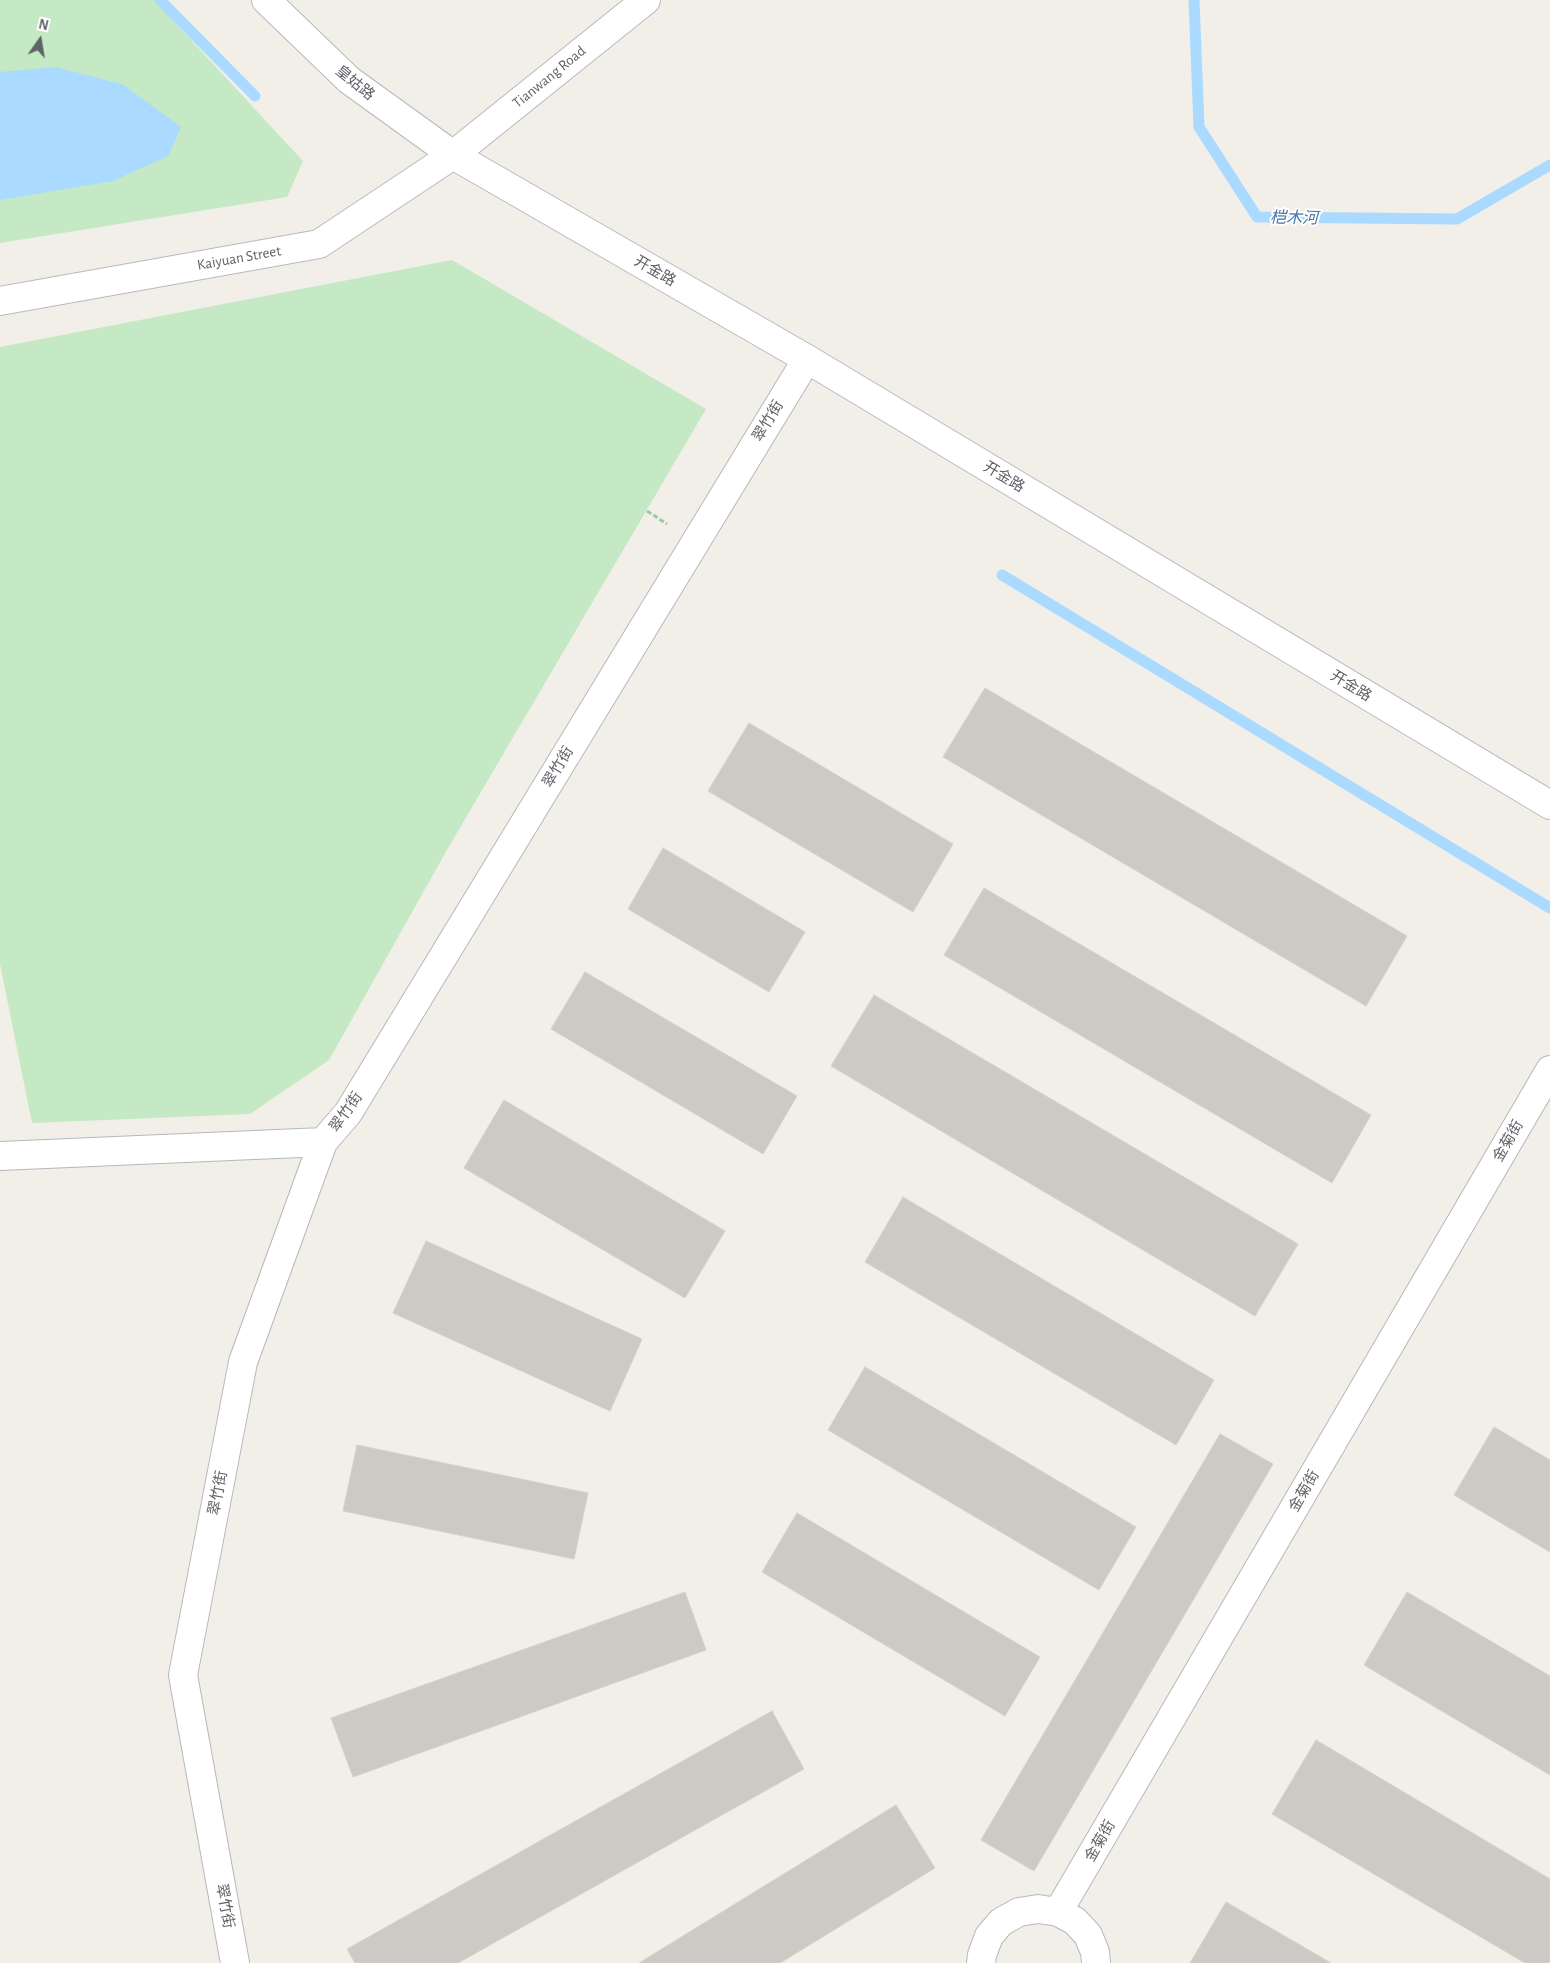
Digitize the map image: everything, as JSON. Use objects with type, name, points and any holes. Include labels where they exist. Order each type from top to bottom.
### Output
[{"type":"street","name":"皇姑路","points":[[266,0],[349,80],[453,155]]},
{"type":"street","name":"Tianwang Road","points":[[453,155],[646,0]]},
{"type":"street","name":"Kaiyuan Street","points":[[0,301],[319,244],[453,155]]},
{"type":"street","name":"开金路","points":[[453,155],[806,358],[1550,806]]},
{"type":"street","name":"翠竹街","points":[[235,1963],[183,1675],[243,1362],[323,1142],[353,1104],[806,358]]},
{"type":"street","name":"金菊街","points":[[1058,1912],[1550,1070]]},
{"type":"street","points":[[0,1156],[323,1142]]},
{"type":"street","points":[[981,1963],[989,1936],[1002,1922],[1019,1912],[1038,1909],[1058,1912],[1075,1921],[1088,1935],[1095,1952],[1096,1963]]},
{"type":"green space","points":[[0,0],[154,0],[303,161],[287,197],[0,243]]},
{"type":"green space","points":[[452,260],[706,409],[448,848],[329,1060],[250,1114],[32,1123],[0,964],[0,347]]},
{"type":"water","points":[[55,67],[122,84],[181,127],[168,156],[113,181],[0,200],[0,72]]},
{"type":"building","points":[[985,688],[1407,936],[1366,1006],[943,757]]},
{"type":"building","points":[[749,723],[953,844],[913,912],[708,791]]},
{"type":"building","points":[[663,848],[805,932],[769,992],[628,909]]},
{"type":"building","points":[[984,888],[1371,1115],[1332,1183],[944,955]]},
{"type":"building","points":[[585,972],[797,1096],[763,1154],[551,1029]]},
{"type":"building","points":[[874,995],[1298,1244],[1255,1316],[831,1066]]},
{"type":"building","points":[[504,1100],[725,1231],[685,1298],[464,1168]]},
{"type":"building","points":[[903,1197],[1214,1380],[1176,1445],[865,1262]]},
{"type":"building","points":[[426,1241],[642,1339],[610,1411],[393,1313]]},
{"type":"building","points":[[865,1367],[1136,1527],[1099,1590],[828,1430]]},
{"type":"building","points":[[1494,1427],[1550,1460],[1550,1552],[1454,1495]]},
{"type":"building","points":[[1220,1434],[1273,1464],[1034,1871],[981,1840]]},
{"type":"building","points":[[357,1445],[588,1493],[574,1559],[343,1511]]},
{"type":"building","points":[[797,1513],[1040,1657],[1005,1716],[762,1572]]},
{"type":"building","points":[[685,1592],[706,1650],[353,1777],[331,1718]]},
{"type":"building","points":[[1407,1592],[1550,1676],[1550,1775],[1364,1665]]},
{"type":"building","points":[[772,1711],[804,1769],[458,1963],[355,1963],[347,1949]]},
{"type":"building","points":[[1316,1740],[1550,1879],[1550,1963],[1525,1963],[1272,1814]]},
{"type":"building","points":[[896,1805],[935,1868],[780,1963],[639,1963]]},
{"type":"building","points":[[1226,1902],[1331,1963],[1190,1963]]},
{"type":"waterway","points":[[160,0],[255,96]]},
{"type":"waterway","name":"桤木河","points":[[1194,0],[1199,127],[1257,217],[1457,219],[1550,165]]},
{"type":"waterway","points":[[1002,575],[1550,908]]}]
